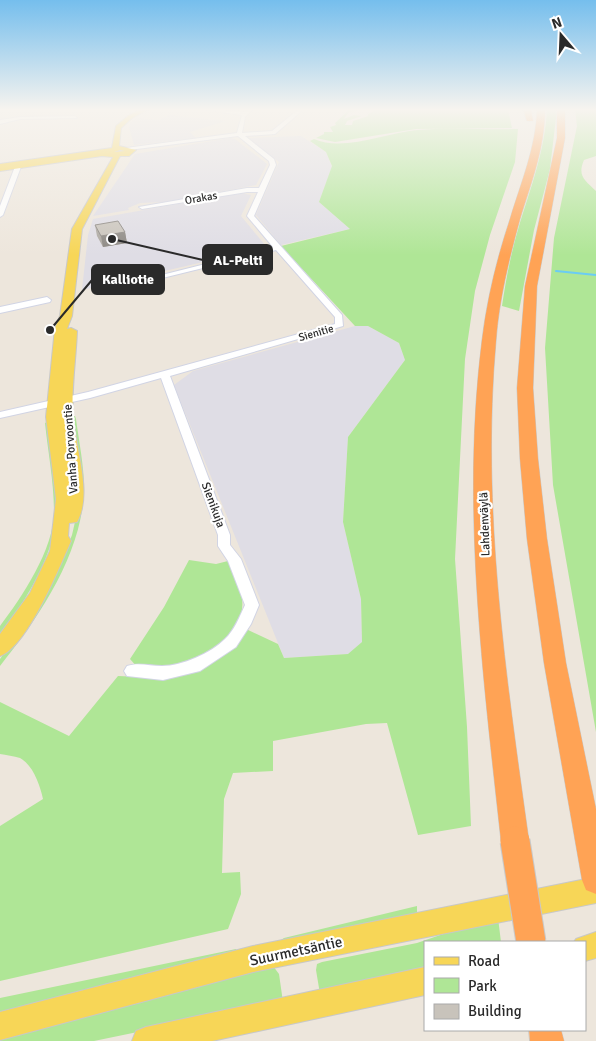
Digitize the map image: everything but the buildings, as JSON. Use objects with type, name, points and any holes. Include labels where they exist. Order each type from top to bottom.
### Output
[{"type":"highway","points":[[528,158],[528,174]]},
{"type":"highway","name":"Lahdenväylä","points":[[531,941],[515,841],[491,650],[482,449],[485,383],[491,326],[508,242],[532,158]]},
{"type":"highway","points":[[557,158],[531,286],[525,388],[529,458],[537,540],[555,663],[596,880]]},
{"type":"main road","points":[[0,167],[72,158]]},
{"type":"main road","name":"Vanha Porvoontie","points":[[0,648],[15,630],[37,596],[69,529],[75,499],[76,478],[66,415],[60,401],[72,328],[66,316],[77,229],[117,158]]},
{"type":"main road","name":"Vanha Porvoontie","points":[[100,188],[106,183],[123,158]]},
{"type":"main road","name":"Suurmetsäntie","points":[[0,1026],[253,959],[596,890]]},
{"type":"main road","points":[[146,1041],[424,981]]},
{"type":"street","name":"Sienitie","points":[[0,415],[164,374],[339,326],[338,317],[250,216],[273,163],[267,158]]},
{"type":"street","points":[[0,215],[18,165]]},
{"type":"street","name":"Orakas","points":[[142,207],[247,190],[261,190]]},
{"type":"street","points":[[0,192],[8,191]]},
{"type":"street","points":[[138,282],[277,248]]},
{"type":"street","points":[[0,310],[47,300]]},
{"type":"street","name":"Sienikuja","points":[[132,671],[163,673],[195,666],[231,643],[246,620],[252,606],[234,559],[224,546],[224,535],[164,374]]},
{"type":"shaded area","points":[[133,158],[259,158],[267,164],[256,185],[165,202],[140,203],[128,208],[129,210],[93,216]]},
{"type":"shaded area","points":[[273,158],[328,158],[332,167],[319,202],[350,229],[281,245],[256,215],[279,162]]},
{"type":"shaded area","points":[[241,193],[251,195],[241,216],[265,245],[264,248],[82,290],[88,235],[93,219]]},
{"type":"shaded area","points":[[355,326],[368,326],[399,343],[405,360],[348,437],[343,522],[361,599],[362,642],[349,654],[284,658],[174,385],[193,371]]},
{"type":"green space","points":[[328,158],[515,158],[490,235],[475,291],[465,359],[455,559],[467,727],[471,826],[418,835],[387,723],[366,724],[273,741],[273,771],[233,773],[224,799],[222,873],[240,872],[241,894],[228,929],[0,981],[0,826],[43,799],[38,782],[29,765],[20,758],[0,754],[0,702],[69,736],[118,676],[164,678],[197,669],[238,644],[246,629],[278,644],[284,658],[348,654],[362,642],[361,599],[343,522],[348,437],[405,360],[399,343],[368,326],[355,326],[281,246],[350,229],[319,202],[332,166]]},
{"type":"green space","points":[[539,158],[551,158],[534,230],[519,311],[502,306],[519,226]]},
{"type":"green space","points":[[571,158],[591,158],[584,160],[581,170],[588,184],[596,191],[596,732],[553,485],[545,348],[554,238]]},
{"type":"green space","points":[[72,416],[75,416],[76,419],[84,479],[82,512],[76,536],[56,583],[29,627],[0,666],[0,659],[21,631],[65,553],[72,535],[77,513]]},
{"type":"green space","points":[[49,421],[58,488],[54,534],[41,570],[32,587],[0,634],[0,626],[27,587],[43,557],[53,526],[53,490],[45,423]]},
{"type":"green space","points":[[189,560],[216,564],[228,561],[242,598],[242,613],[237,626],[229,638],[218,648],[192,662],[165,670],[138,668],[130,659],[164,607]]},
{"type":"green space","points":[[417,906],[417,917],[278,942],[284,938]]},
{"type":"green space","points":[[498,918],[501,941],[424,941],[424,971],[320,994],[316,970],[317,964],[417,943],[481,921]]},
{"type":"green space","points":[[236,949],[238,953],[0,1017],[0,998]]},
{"type":"green space","points":[[273,966],[279,974],[283,1002],[94,1041],[0,1041],[0,1036]]},
{"type":"waterway","points":[[556,271],[596,275]]},
{"type":"place","name":"AL-Pelti","points":[[112,239]]},
{"type":"place","name":"Kalliotie","points":[[50,330]]}]
